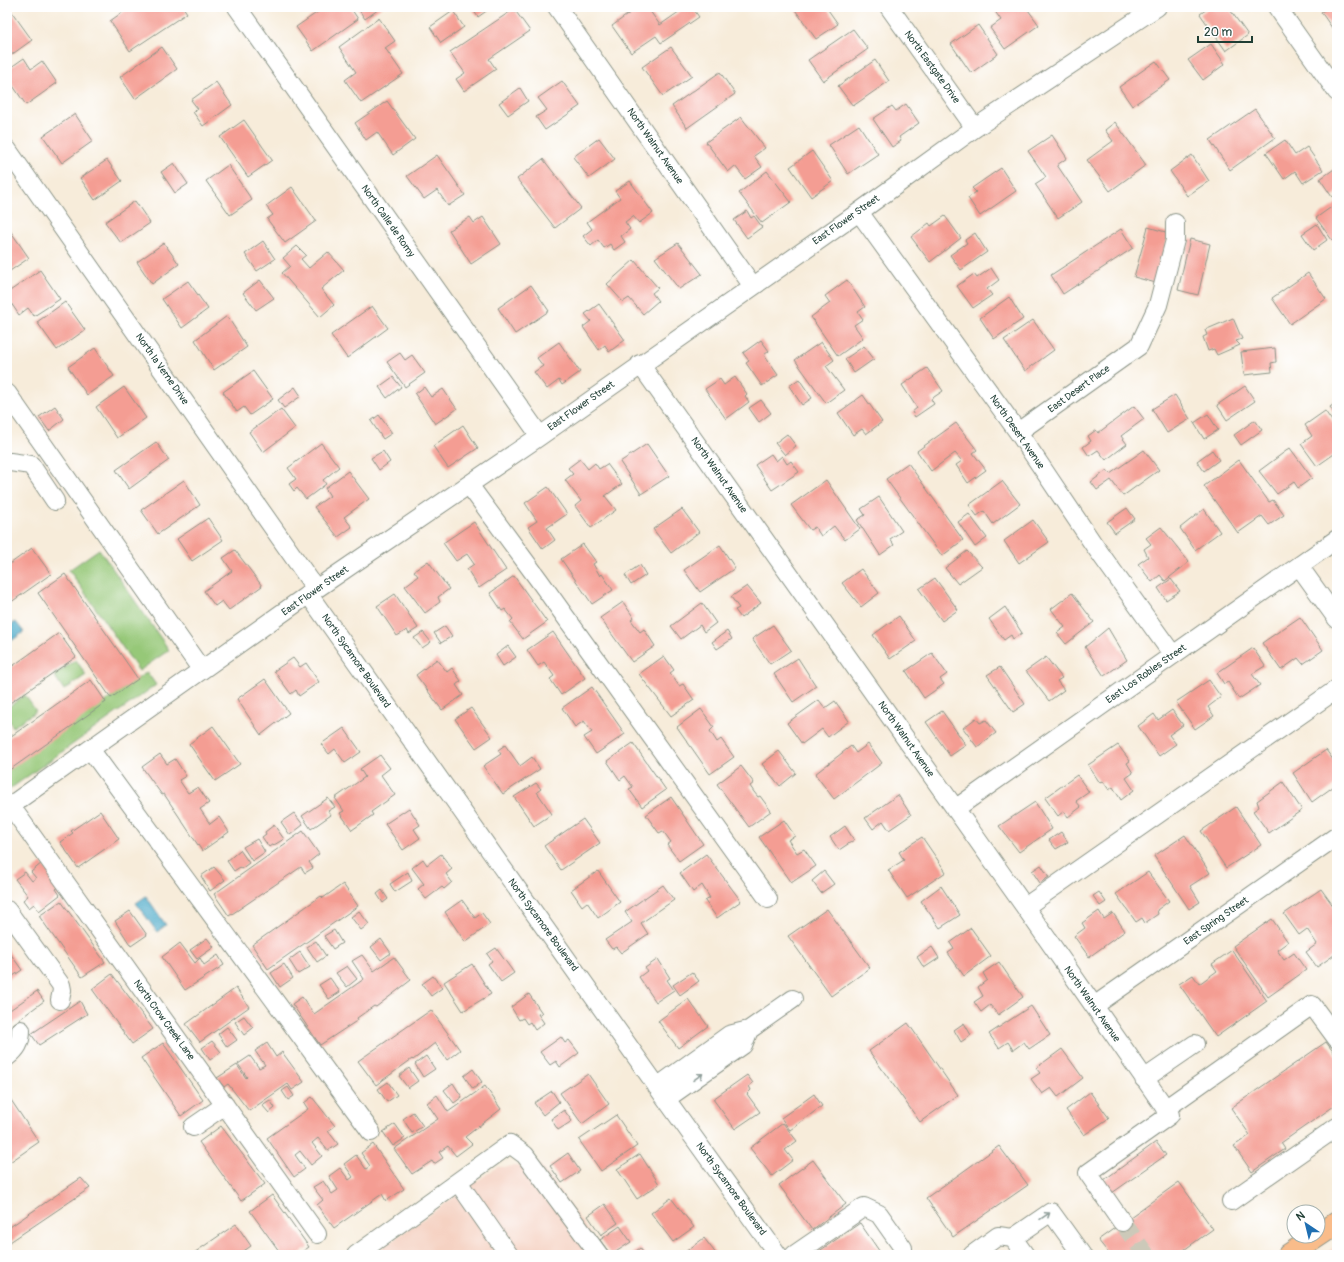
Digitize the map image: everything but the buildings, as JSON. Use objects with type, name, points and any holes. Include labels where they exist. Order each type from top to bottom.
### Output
[{"type":"main road","points":[[1289,1255],[1337,1224]]},
{"type":"street","name":"North Calle de Romy","points":[[237,7],[540,436]]},
{"type":"street","name":"North Walnut Avenue","points":[[556,7],[752,285]]},
{"type":"street","name":"North Eastgate Drive","points":[[889,7],[975,128]]},
{"type":"street","name":"East Flower Street","points":[[8,807],[201,669],[540,436],[752,285],[859,212],[975,128],[1156,7]]},
{"type":"street","points":[[1277,7],[1337,92]]},
{"type":"street","name":"North la Verne Drive","points":[[7,149],[313,592]]},
{"type":"street","name":"North Desert Avenue","points":[[859,212],[1018,432],[1094,545],[1173,655]]},
{"type":"street","name":"East Desert Place","points":[[1018,432],[1139,346],[1158,305],[1175,240],[1175,223]]},
{"type":"street","name":"North Walnut Avenue","points":[[640,364],[1025,907],[1167,1112]]},
{"type":"street","points":[[7,393],[201,669]]},
{"type":"street","points":[[10,462],[31,465],[55,501]]},
{"type":"street","points":[[469,485],[768,899]]},
{"type":"street","name":"East Los Robles Street","points":[[955,809],[1337,539]]},
{"type":"street","points":[[1299,566],[1337,620]]},
{"type":"street","name":"North Sycamore Boulevard","points":[[313,592],[662,1093],[778,1255]]},
{"type":"street","points":[[1025,907],[1337,690]]},
{"type":"street","points":[[90,749],[371,1132]]},
{"type":"street","name":"North Crow Creek Lane","points":[[8,807],[317,1234]]},
{"type":"street","name":"East Spring Street","points":[[1094,1006],[1337,836]]},
{"type":"street","points":[[7,910],[61,985],[62,990],[60,1000]]},
{"type":"street","points":[[662,1093],[743,1045],[749,1030],[793,999]]},
{"type":"street","points":[[1122,1222],[1088,1173],[1167,1112],[1312,1005],[1337,1038]]},
{"type":"street","points":[[7,1057],[18,1048],[21,1038],[21,1030]]},
{"type":"street","points":[[1144,1079],[1195,1044]]},
{"type":"street","points":[[193,1128],[225,1105]]},
{"type":"street","points":[[1231,1201],[1337,1127]]},
{"type":"street","points":[[355,1255],[510,1144],[525,1155],[600,1255]]},
{"type":"street","points":[[458,1182],[509,1255]]},
{"type":"street","points":[[794,1255],[864,1207],[879,1214],[903,1248]]},
{"type":"street","points":[[972,1255],[998,1236],[1013,1238],[1051,1212],[1082,1255]]},
{"type":"street","points":[[1013,1238],[1025,1255]]},
{"type":"shaded area","points":[[540,1165],[606,1255],[372,1255],[497,1167]]},
{"type":"shaded area","points":[[1337,1245],[1337,1255],[1323,1255]]},
{"type":"green space","points":[[99,549],[169,650],[139,671],[69,570]]},
{"type":"green space","points":[[76,660],[86,675],[64,690],[54,675]]},
{"type":"green space","points":[[147,672],[156,685],[7,791],[7,771]]},
{"type":"green space","points":[[25,695],[36,711],[13,727],[7,718],[7,708]]},
{"type":"water","points":[[16,622],[24,632],[7,644],[7,627]]},
{"type":"water","points":[[146,896],[166,925],[157,932],[136,903]]},
{"type":"tunnel","points":[[1122,1222],[1146,1255]]}]
